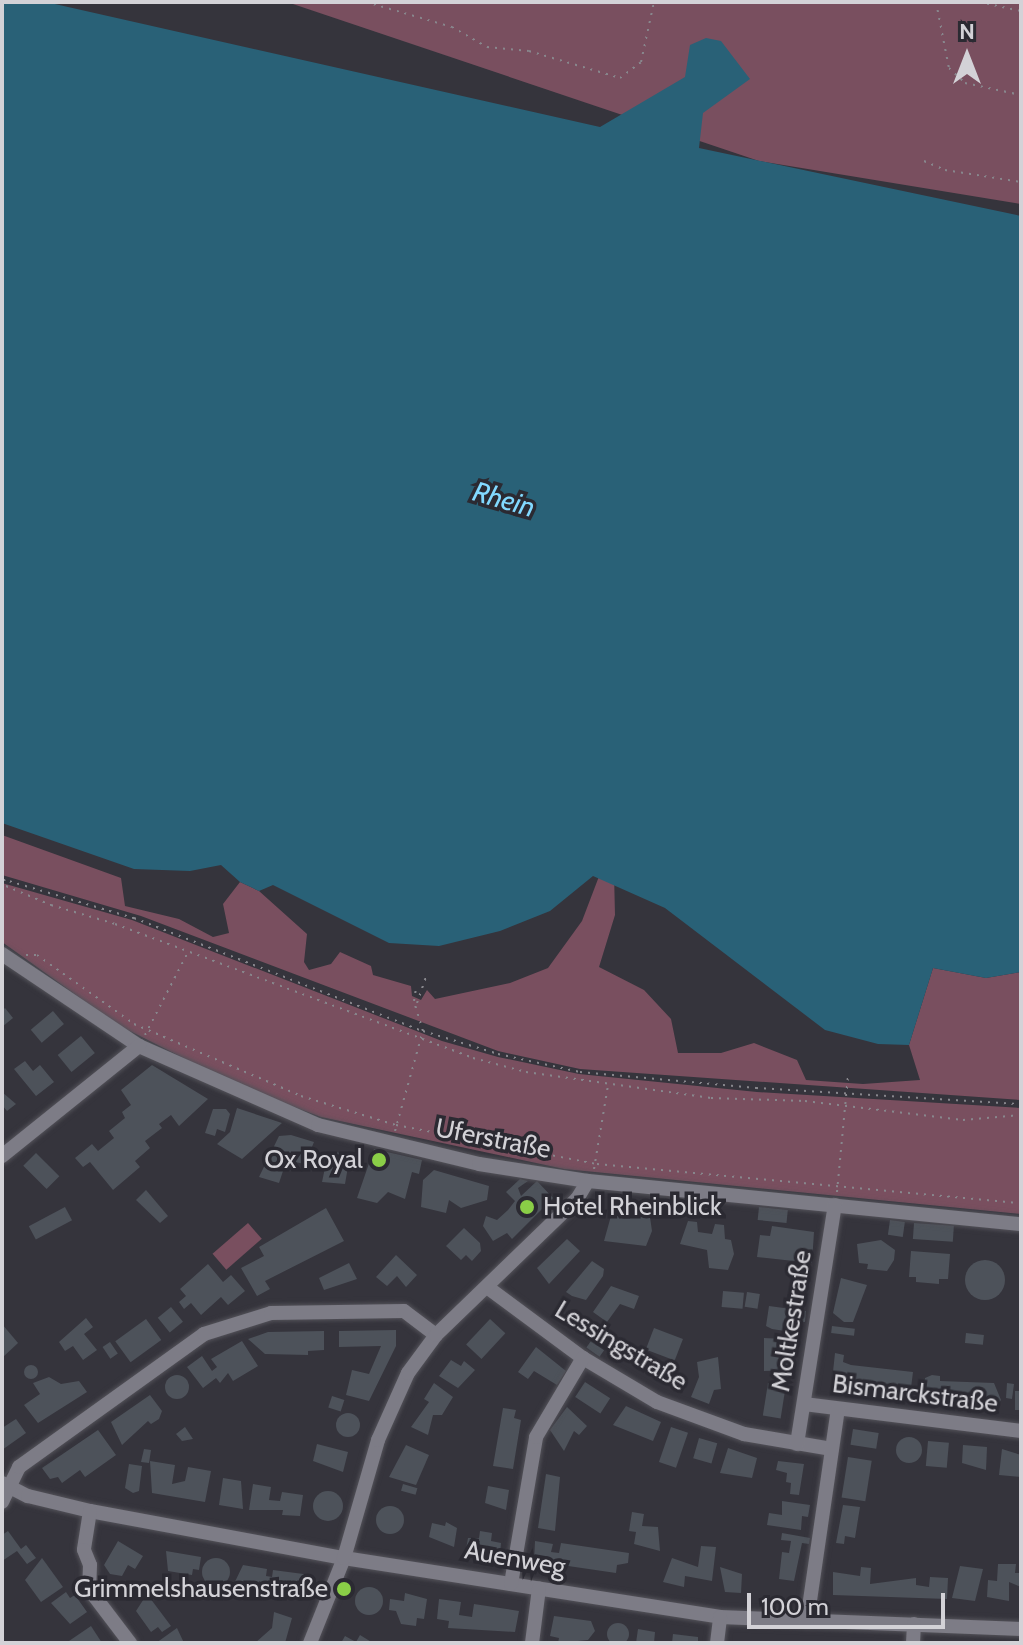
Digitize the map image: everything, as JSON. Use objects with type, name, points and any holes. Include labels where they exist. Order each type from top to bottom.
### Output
[{"type":"street","name":"Uferstraße","points":[[2,954],[139,1046],[318,1125],[393,1144],[588,1181],[1021,1224]]},
{"type":"street","points":[[2,1156],[139,1046]]},
{"type":"street","points":[[310,1643],[344,1558],[392,1402],[436,1335],[577,1199],[588,1181]]},
{"type":"street","name":"Moltkestraße","points":[[797,1444],[835,1205]]},
{"type":"street","name":"Lessingstraße","points":[[487,1287],[583,1358],[657,1402],[744,1434],[832,1449]]},
{"type":"street","points":[[4,1491],[19,1467],[196,1338],[217,1330],[271,1313],[404,1311],[436,1335]]},
{"type":"street","points":[[511,1584],[536,1437],[583,1358]]},
{"type":"street","name":"Bismarckstraße","points":[[804,1404],[1021,1431]]},
{"type":"street","points":[[807,1621],[838,1409]]},
{"type":"street","name":"Auenweg","points":[[4,1491],[90,1511],[344,1558],[720,1617],[1021,1629]]},
{"type":"street","points":[[90,1511],[84,1550],[90,1565],[89,1589],[130,1643]]},
{"type":"street","points":[[532,1643],[539,1588]]},
{"type":"street","points":[[717,1643],[720,1617]]},
{"type":"street","points":[[913,1643],[914,1624]]},
{"type":"path","points":[[366,2],[452,27],[487,47],[529,51],[620,78],[639,66],[654,2]]},
{"type":"path","points":[[936,2],[949,68],[965,83],[1021,95]]},
{"type":"path","points":[[979,2],[1021,11]]},
{"type":"path","points":[[924,161],[945,170],[1021,182]]},
{"type":"path","points":[[3,879],[6,886],[51,905],[188,951],[420,1039],[526,1072],[711,1098],[848,1106],[963,1120],[1021,1115]]},
{"type":"path","points":[[3,879],[134,918],[423,1031],[498,1054],[580,1072],[849,1094],[1021,1104]]},
{"type":"path","points":[[148,1030],[188,951]]},
{"type":"path","points":[[17,964],[23,957],[37,955],[148,1030],[263,1082],[396,1125],[597,1164],[1021,1203]]},
{"type":"path","points":[[417,1003],[427,974]]},
{"type":"path","points":[[393,1144],[423,1031],[414,1001],[416,988]]},
{"type":"path","points":[[839,1186],[849,1094],[848,1076]]},
{"type":"path","points":[[597,1164],[608,1085]]},
{"type":"shaded area","points":[[287,2],[1021,2],[1021,204],[759,161]]},
{"type":"shaded area","points":[[2,835],[121,878],[125,906],[179,919],[213,937],[229,933],[223,904],[240,882],[259,891],[307,934],[304,962],[309,970],[331,964],[340,952],[371,966],[373,975],[411,986],[412,996],[421,1000],[427,990],[435,999],[510,983],[548,968],[582,921],[606,858],[614,873],[615,915],[599,967],[644,990],[671,1019],[678,1053],[721,1053],[754,1043],[797,1060],[806,1080],[863,1084],[920,1080],[909,1045],[933,968],[986,978],[1021,972],[1021,1100],[580,1069],[498,1051],[141,916],[2,875]]},
{"type":"shaded area","points":[[2,883],[132,920],[442,1041],[498,1057],[579,1074],[757,1092],[1021,1108],[1021,1214],[564,1169],[321,1117],[239,1086],[118,1025],[2,942]]},
{"type":"shaded area","points":[[248,1223],[262,1239],[226,1270],[213,1254]]},
{"type":"water","name":"Rhein","points":[[2,2],[46,2],[600,127],[685,77],[690,45],[706,38],[721,41],[750,79],[703,113],[699,148],[1021,216],[1021,972],[986,978],[933,968],[909,1045],[878,1044],[825,1030],[665,908],[593,876],[550,911],[500,931],[439,946],[389,943],[273,885],[259,891],[240,882],[221,865],[190,871],[134,869],[2,823]]},
{"type":"building","points":[[5,1008],[13,1018],[2,1027],[2,1011]]},
{"type":"building","points":[[53,1011],[64,1024],[42,1043],[31,1030]]},
{"type":"building","points":[[81,1036],[95,1053],[72,1072],[58,1055]]},
{"type":"building","points":[[25,1061],[33,1071],[40,1065],[54,1082],[36,1096],[14,1069]]},
{"type":"building","points":[[152,1065],[208,1099],[179,1126],[171,1115],[159,1124],[162,1128],[145,1141],[150,1148],[135,1161],[140,1167],[113,1190],[90,1162],[83,1167],[75,1158],[92,1144],[98,1151],[114,1138],[109,1131],[125,1118],[122,1112],[131,1105],[121,1090]]},
{"type":"building","points":[[2,1092],[16,1104],[7,1111],[2,1105]]},
{"type":"building","points":[[237,1108],[282,1123],[242,1159],[217,1144],[230,1132]]},
{"type":"building","points":[[213,1109],[226,1109],[230,1114],[225,1132],[217,1129],[215,1136],[205,1133]]},
{"type":"building","points":[[291,1135],[314,1142],[305,1164],[295,1162],[293,1171],[284,1168],[279,1183],[259,1177],[279,1136]]},
{"type":"building","points":[[374,1149],[422,1160],[419,1174],[412,1172],[405,1199],[388,1192],[377,1203],[357,1198]]},
{"type":"building","points":[[335,1152],[350,1155],[345,1184],[322,1182],[326,1163],[331,1164]]},
{"type":"building","points":[[36,1153],[59,1176],[47,1189],[23,1166]]},
{"type":"building","points":[[434,1170],[489,1186],[487,1200],[461,1208],[449,1200],[446,1213],[421,1207],[423,1180]]},
{"type":"building","points":[[520,1179],[528,1181],[518,1188],[521,1196],[537,1181],[553,1198],[512,1239],[507,1233],[493,1241],[483,1226],[486,1216],[497,1220],[508,1210],[515,1201],[506,1192]]},
{"type":"building","points":[[146,1190],[168,1216],[160,1223],[136,1200]]},
{"type":"building","points":[[614,1205],[621,1211],[649,1210],[652,1231],[646,1246],[604,1241]]},
{"type":"building","points":[[65,1207],[72,1220],[36,1239],[29,1226]]},
{"type":"building","points":[[759,1207],[788,1210],[786,1223],[758,1220]]},
{"type":"building","points":[[326,1208],[344,1241],[265,1281],[270,1289],[257,1296],[241,1268],[264,1256],[259,1247]]},
{"type":"building","points":[[890,1220],[905,1222],[903,1237],[888,1235]]},
{"type":"building","points":[[688,1221],[697,1222],[698,1232],[712,1234],[715,1224],[724,1225],[725,1239],[731,1240],[734,1254],[728,1270],[709,1268],[707,1250],[680,1244]]},
{"type":"building","points":[[914,1223],[954,1226],[953,1242],[913,1239]]},
{"type":"building","points":[[772,1226],[814,1232],[812,1263],[757,1257],[760,1235],[770,1236]]},
{"type":"building","points":[[464,1228],[480,1243],[481,1251],[472,1261],[466,1255],[461,1260],[446,1246]]},
{"type":"building","points":[[567,1239],[580,1251],[549,1284],[537,1268]]},
{"type":"building","points":[[881,1240],[895,1250],[894,1260],[887,1271],[867,1269],[868,1264],[859,1263],[857,1244]]},
{"type":"building","points":[[911,1251],[950,1254],[948,1279],[939,1279],[939,1284],[916,1282],[916,1277],[909,1277]]},
{"type":"building","points":[[396,1255],[417,1275],[406,1287],[397,1276],[387,1286],[376,1277]]},
{"type":"building","points":[[985,1260],[999,1266],[1005,1280],[999,1294],[985,1300],[971,1294],[965,1280],[971,1266]]},
{"type":"building","points":[[592,1261],[604,1269],[603,1276],[586,1300],[566,1292]]},
{"type":"building","points":[[349,1263],[357,1279],[324,1290],[319,1278]]},
{"type":"building","points":[[208,1264],[223,1282],[231,1275],[245,1291],[228,1305],[221,1297],[201,1315],[191,1303],[184,1309],[179,1302],[186,1296],[180,1289]]},
{"type":"building","points":[[841,1278],[867,1285],[853,1322],[844,1322],[833,1313]]},
{"type":"building","points":[[611,1286],[639,1296],[634,1309],[620,1304],[607,1322],[593,1312]]},
{"type":"building","points":[[723,1291],[744,1293],[743,1309],[722,1307]]},
{"type":"building","points":[[747,1292],[760,1294],[757,1309],[745,1307]]},
{"type":"building","points":[[769,1306],[806,1311],[805,1322],[796,1321],[785,1331],[772,1329],[766,1326]]},
{"type":"building","points":[[171,1307],[183,1322],[170,1332],[158,1318]]},
{"type":"building","points":[[86,1318],[93,1327],[84,1334],[97,1350],[83,1360],[73,1346],[65,1351],[59,1342]]},
{"type":"building","points":[[146,1319],[161,1340],[131,1362],[115,1341]]},
{"type":"building","points":[[490,1319],[505,1333],[481,1359],[466,1345]]},
{"type":"building","points":[[2,1324],[18,1343],[2,1358]]},
{"type":"building","points":[[832,1326],[855,1329],[854,1336],[831,1333]]},
{"type":"building","points":[[654,1328],[683,1339],[675,1361],[646,1349]]},
{"type":"building","points":[[396,1330],[396,1346],[369,1401],[346,1395],[352,1370],[369,1374],[381,1346],[339,1347],[339,1331]]},
{"type":"building","points":[[324,1331],[324,1350],[308,1351],[308,1355],[265,1354],[248,1339],[268,1332]]},
{"type":"building","points":[[966,1333],[984,1335],[983,1345],[965,1343]]},
{"type":"building","points":[[764,1338],[783,1339],[784,1347],[796,1349],[793,1370],[764,1371]]},
{"type":"building","points":[[242,1341],[258,1366],[233,1381],[228,1373],[220,1383],[216,1378],[203,1388],[187,1367],[202,1356],[212,1371],[217,1367],[211,1359]]},
{"type":"building","points":[[591,1341],[604,1350],[600,1357],[586,1348]]},
{"type":"building","points":[[110,1342],[118,1354],[110,1359],[103,1347]]},
{"type":"building","points":[[536,1347],[566,1371],[557,1385],[534,1371],[528,1379],[518,1372]]},
{"type":"building","points":[[835,1353],[844,1355],[843,1362],[851,1365],[913,1372],[910,1396],[857,1390],[848,1388],[849,1382],[832,1381]]},
{"type":"building","points":[[718,1357],[721,1389],[714,1390],[709,1404],[691,1397],[699,1377],[697,1362]]},
{"type":"building","points":[[451,1360],[461,1366],[464,1361],[475,1370],[458,1388],[439,1376]]},
{"type":"building","points":[[31,1365],[38,1372],[31,1379],[24,1372]]},
{"type":"building","points":[[177,1375],[188,1382],[189,1387],[182,1398],[177,1399],[166,1392],[165,1387],[172,1376]]},
{"type":"building","points":[[940,1376],[940,1381],[994,1383],[1001,1400],[997,1406],[980,1407],[923,1397],[925,1378]]},
{"type":"building","points":[[49,1377],[61,1384],[79,1381],[87,1392],[38,1423],[24,1405],[40,1394],[33,1383]]},
{"type":"building","points":[[585,1382],[610,1398],[600,1413],[575,1397]]},
{"type":"building","points":[[434,1383],[453,1397],[442,1415],[433,1415],[428,1435],[411,1427],[429,1402],[424,1399]]},
{"type":"building","points":[[768,1383],[786,1386],[781,1418],[763,1416]]},
{"type":"building","points":[[1007,1383],[1014,1384],[1012,1399],[1006,1398]]},
{"type":"building","points":[[1015,1391],[1021,1391],[1021,1410],[1015,1410]]},
{"type":"building","points":[[150,1395],[162,1411],[159,1419],[151,1424],[148,1421],[122,1445],[111,1422]]},
{"type":"building","points":[[332,1396],[344,1400],[341,1411],[328,1407]]},
{"type":"building","points":[[626,1406],[661,1422],[653,1441],[613,1425]]},
{"type":"building","points":[[567,1407],[587,1426],[579,1435],[574,1431],[564,1451],[550,1430]]},
{"type":"building","points":[[503,1408],[516,1410],[514,1418],[521,1420],[513,1469],[493,1466]]},
{"type":"building","points":[[343,1413],[353,1413],[360,1420],[360,1430],[353,1437],[343,1437],[336,1430],[336,1420]]},
{"type":"building","points":[[16,1419],[26,1433],[2,1450],[2,1428]]},
{"type":"building","points":[[185,1427],[193,1439],[182,1441],[176,1434]]},
{"type":"building","points":[[671,1427],[688,1433],[676,1468],[659,1462]]},
{"type":"building","points":[[853,1429],[879,1433],[876,1449],[850,1445]]},
{"type":"building","points":[[98,1430],[116,1455],[85,1477],[80,1470],[62,1483],[58,1477],[50,1479],[42,1468]]},
{"type":"building","points":[[909,1437],[918,1441],[922,1450],[918,1459],[909,1463],[900,1459],[896,1450],[900,1441]]},
{"type":"building","points":[[699,1438],[717,1443],[711,1463],[693,1458]]},
{"type":"building","points":[[928,1441],[949,1443],[947,1468],[926,1466]]},
{"type":"building","points":[[317,1444],[348,1452],[343,1472],[313,1461]]},
{"type":"building","points":[[406,1445],[429,1455],[416,1485],[389,1477]]},
{"type":"building","points":[[963,1445],[987,1447],[986,1470],[962,1463]]},
{"type":"building","points":[[728,1448],[757,1458],[752,1478],[720,1473]]},
{"type":"building","points":[[144,1449],[151,1450],[149,1463],[141,1462]]},
{"type":"building","points":[[1002,1449],[1021,1455],[1021,1477],[999,1475]]},
{"type":"building","points":[[848,1457],[872,1461],[865,1501],[842,1497]]},
{"type":"building","points":[[150,1461],[175,1465],[172,1484],[185,1481],[188,1467],[211,1471],[205,1502],[152,1493]]},
{"type":"building","points":[[778,1461],[804,1464],[799,1495],[790,1494],[791,1483],[786,1482],[787,1473],[776,1470]]},
{"type":"building","points":[[129,1464],[142,1466],[139,1491],[133,1493],[125,1488]]},
{"type":"building","points":[[546,1474],[560,1477],[555,1531],[538,1528]]},
{"type":"building","points":[[223,1478],[241,1481],[243,1509],[219,1505]]},
{"type":"building","points":[[253,1484],[271,1487],[269,1500],[280,1501],[282,1492],[303,1495],[300,1516],[282,1515],[283,1510],[249,1510]]},
{"type":"building","points":[[403,1484],[417,1488],[415,1495],[401,1491]]},
{"type":"building","points":[[488,1486],[509,1490],[506,1510],[485,1503]]},
{"type":"building","points":[[328,1491],[339,1495],[343,1506],[339,1517],[328,1521],[317,1517],[313,1506],[317,1495]]},
{"type":"building","points":[[782,1501],[810,1505],[808,1517],[802,1516],[801,1530],[767,1525],[769,1513],[782,1515]]},
{"type":"building","points":[[843,1505],[860,1507],[855,1538],[845,1536],[844,1544],[836,1543]]},
{"type":"building","points":[[390,1506],[400,1510],[404,1520],[400,1530],[390,1534],[380,1530],[376,1520],[380,1510]]},
{"type":"building","points":[[632,1512],[644,1514],[642,1526],[658,1527],[660,1551],[634,1544],[636,1532],[629,1531]]},
{"type":"building","points":[[446,1522],[457,1528],[454,1547],[429,1537],[432,1523],[445,1526]]},
{"type":"building","points":[[8,1531],[21,1549],[26,1545],[36,1558],[27,1564],[17,1551],[2,1561],[2,1535]]},
{"type":"building","points":[[480,1531],[492,1533],[491,1541],[501,1543],[500,1554],[484,1551],[480,1556],[466,1549],[468,1538],[479,1538]]},
{"type":"building","points":[[782,1533],[810,1538],[809,1544],[802,1543],[794,1581],[779,1579],[782,1552],[789,1553],[791,1541],[781,1540]]},
{"type":"building","points":[[118,1541],[143,1556],[135,1569],[128,1565],[122,1576],[110,1574],[104,1565]]},
{"type":"building","points":[[535,1541],[553,1544],[551,1552],[559,1553],[561,1543],[629,1553],[628,1563],[617,1565],[616,1573],[534,1561]]},
{"type":"building","points":[[701,1546],[716,1547],[712,1581],[685,1576],[684,1587],[663,1582],[672,1558],[698,1567]]},
{"type":"building","points":[[166,1551],[201,1557],[199,1570],[193,1569],[192,1575],[168,1571]]},
{"type":"building","points":[[42,1558],[63,1587],[41,1602],[25,1580]]},
{"type":"building","points":[[216,1558],[226,1562],[230,1572],[226,1582],[216,1586],[206,1582],[202,1572],[206,1562]]},
{"type":"building","points":[[998,1564],[1016,1564],[1015,1573],[1021,1573],[1021,1587],[1009,1582],[1009,1601],[987,1597],[988,1580],[997,1581]]},
{"type":"building","points":[[243,1565],[267,1569],[266,1576],[272,1577],[273,1570],[311,1575],[308,1591],[300,1590],[299,1598],[288,1596],[259,1581],[257,1591],[231,1590]]},
{"type":"building","points":[[960,1566],[983,1569],[975,1601],[952,1598]]},
{"type":"building","points":[[720,1567],[742,1574],[741,1593],[725,1592]]},
{"type":"building","points":[[861,1567],[871,1568],[870,1584],[916,1578],[916,1585],[929,1587],[930,1577],[948,1578],[947,1599],[833,1595],[833,1572],[860,1576]]},
{"type":"building","points":[[369,1587],[379,1591],[383,1601],[379,1611],[369,1615],[359,1611],[355,1601],[359,1591]]},
{"type":"building","points":[[66,1592],[70,1598],[75,1595],[87,1612],[70,1624],[51,1603]]},
{"type":"building","points":[[405,1593],[427,1599],[424,1619],[417,1618],[416,1626],[401,1624],[396,1611],[389,1610],[390,1599],[404,1601]]},
{"type":"building","points":[[147,1594],[171,1626],[162,1632],[158,1627],[151,1632],[136,1611]]},
{"type":"building","points":[[439,1599],[461,1602],[459,1615],[472,1617],[474,1604],[519,1611],[515,1632],[448,1628],[449,1621],[437,1619]]},
{"type":"building","points":[[274,1612],[292,1618],[285,1643],[255,1643],[272,1628]]},
{"type":"building","points":[[554,1616],[591,1621],[595,1631],[588,1640],[558,1643],[559,1638],[550,1636]]},
{"type":"building","points":[[618,1623],[626,1626],[629,1634],[626,1642],[618,1645],[610,1642],[607,1634],[610,1626]]},
{"type":"building","points":[[91,1626],[102,1643],[70,1643],[69,1641]]},
{"type":"building","points":[[177,1628],[184,1643],[156,1643]]},
{"type":"building","points":[[638,1629],[655,1632],[654,1643],[636,1643]]},
{"type":"building","points":[[673,1634],[698,1637],[698,1643],[672,1643]]},
{"type":"building","points":[[360,1635],[373,1643],[341,1643],[345,1636],[356,1642]]},
{"type":"place","name":"Ox Royal","points":[[379,1160]]},
{"type":"place","name":"Hotel Rheinblick","points":[[527,1207]]},
{"type":"place","name":"Grimmelshausenstraße","points":[[344,1589]]}]
